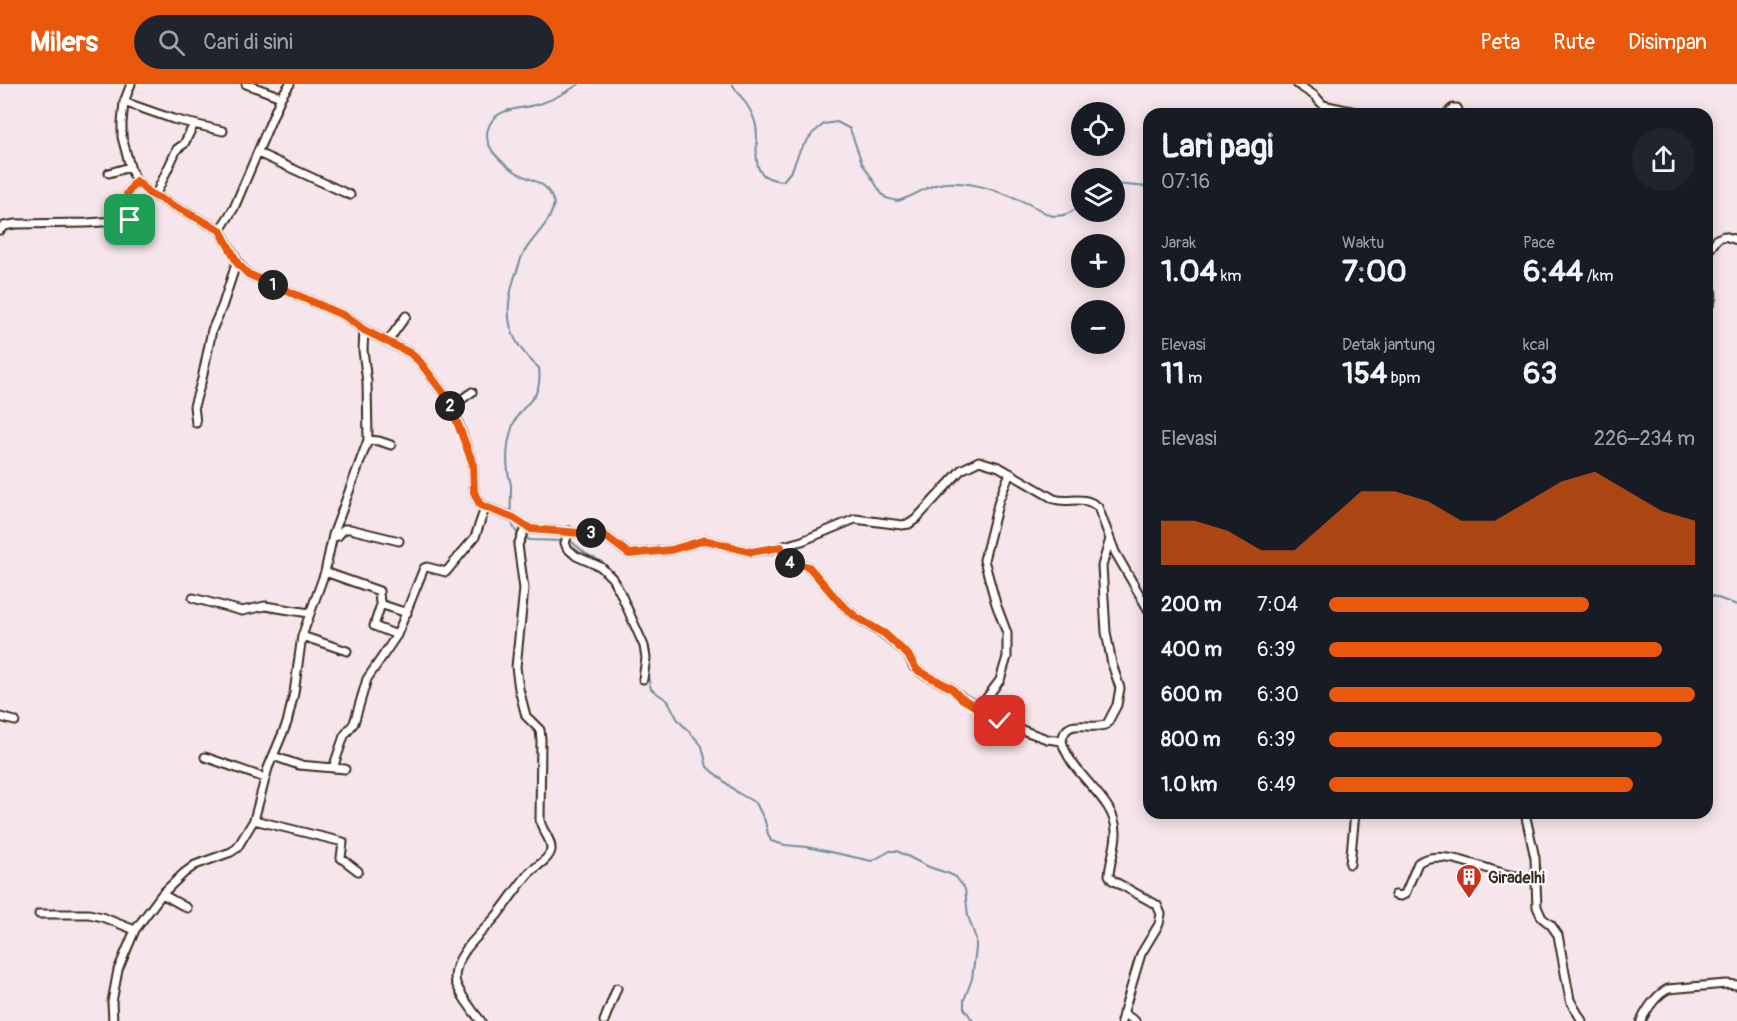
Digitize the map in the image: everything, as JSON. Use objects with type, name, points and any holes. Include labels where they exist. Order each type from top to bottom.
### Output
[{"type":"street","points":[[131,84],[124,102],[123,137],[130,166],[136,181],[142,188],[220,230],[237,261],[248,274],[326,306],[364,330],[410,353],[427,369],[451,407],[473,464],[476,498],[485,508],[514,518],[525,529],[567,537],[604,535],[625,552],[633,554],[671,550],[705,540],[751,552],[802,541],[855,519],[909,524],[961,470],[975,462],[987,462],[1054,499],[1060,501],[1080,499],[1098,507],[1110,539],[1143,600]]},
{"type":"street","points":[[246,84],[281,97]]},
{"type":"street","points":[[220,230],[234,208],[281,97],[291,84]]},
{"type":"street","points":[[1297,84],[1315,96],[1323,105],[1343,108]]},
{"type":"street","points":[[124,102],[223,131]]},
{"type":"street","points":[[155,196],[177,149],[184,144],[194,124]]},
{"type":"street","points":[[258,153],[350,195]]},
{"type":"street","points":[[109,173],[130,166]]},
{"type":"street","points":[[0,230],[4,226],[15,224],[129,220],[132,215],[127,194],[136,181]]},
{"type":"street","points":[[1713,245],[1718,238],[1724,236],[1737,240]]},
{"type":"street","points":[[196,423],[194,406],[212,330],[222,308],[237,261]]},
{"type":"street","points":[[388,341],[406,316]]},
{"type":"street","points":[[113,1021],[112,1002],[118,970],[135,930],[162,894],[195,865],[237,848],[254,820],[273,756],[293,703],[302,636],[325,572],[333,537],[368,440],[364,330]]},
{"type":"street","points":[[451,407],[471,392]]},
{"type":"street","points":[[368,440],[379,441],[391,446]]},
{"type":"street","points":[[980,708],[1000,680],[1007,657],[1006,633],[984,560],[999,500],[1010,473]]},
{"type":"street","points":[[333,768],[344,736],[354,723],[367,679],[397,635],[425,567],[446,572],[475,537],[485,508]]},
{"type":"street","points":[[333,537],[350,529],[399,541]]},
{"type":"street","points":[[481,1021],[456,982],[457,970],[473,939],[496,916],[530,873],[548,857],[550,850],[540,820],[540,730],[526,716],[516,667],[524,589],[518,545],[525,529]]},
{"type":"street","points":[[567,537],[576,556],[601,567],[612,578],[620,592],[644,646],[646,658],[643,679]]},
{"type":"street","points":[[1110,539],[1102,566],[1106,632],[1119,688],[1117,705],[1107,724],[1094,727],[1070,726],[1065,729],[1062,741],[1072,764],[1105,803],[1114,820],[1116,832],[1109,875],[1112,880],[1157,905],[1161,914],[1159,924],[1141,954],[1121,1021]]},
{"type":"street","points":[[781,547],[784,560],[809,567],[840,603],[856,617],[885,634],[908,655],[917,670],[951,688],[961,698],[1008,725],[1047,739],[1062,741]]},
{"type":"street","points":[[325,572],[379,591],[381,594],[379,603],[381,604],[374,626],[397,635]]},
{"type":"street","points":[[193,598],[242,611],[265,606],[309,613]]},
{"type":"street","points":[[381,604],[406,614]]},
{"type":"street","points":[[302,636],[347,651]]},
{"type":"street","points":[[0,717],[15,721]]},
{"type":"street","points":[[273,756],[299,765],[345,769]]},
{"type":"street","points":[[204,757],[266,778]]},
{"type":"street","points":[[1350,864],[1354,819]]},
{"type":"street","points":[[1526,819],[1535,858],[1534,879],[1537,907],[1542,918],[1558,935],[1570,1000],[1582,1021]]},
{"type":"street","points":[[254,820],[343,842],[341,858],[358,871]]},
{"type":"street","points":[[1395,895],[1405,894],[1418,863],[1433,858],[1467,862],[1509,875],[1534,879]]},
{"type":"street","points":[[162,894],[187,908]]},
{"type":"street","points":[[39,914],[89,914],[135,930]]},
{"type":"street","points":[[1641,1021],[1660,995],[1668,989],[1726,984],[1737,986]]},
{"type":"street","points":[[604,1021],[617,988]]},
{"type":"street","points":[[1123,1013],[1135,1021]]},
{"type":"waterway","points":[[519,535],[515,531],[512,520],[511,486],[507,466],[508,448],[513,425],[538,388],[539,368],[520,348],[514,337],[510,327],[509,303],[522,256],[546,224],[554,203],[545,187],[516,172],[500,160],[491,148],[487,136],[492,121],[503,112],[547,101],[579,84]]},
{"type":"waterway","points":[[732,84],[746,104],[756,126],[759,169],[763,175],[771,179],[783,181],[792,170],[800,150],[813,133],[824,124],[837,122],[850,129],[862,163],[886,198],[897,201],[935,185],[963,184],[994,190],[1049,215],[1059,216],[1071,212]]},
{"type":"waterway","points":[[1125,185],[1143,186]]},
{"type":"waterway","points":[[524,537],[530,540],[563,541]]},
{"type":"waterway","points":[[569,542],[602,562],[619,581],[649,648],[647,673],[651,689],[668,701],[678,720],[702,746],[707,767],[738,793],[756,803],[771,841],[872,861],[890,851],[897,851],[956,877],[965,889],[968,916],[976,939],[972,979],[964,1000],[964,1008],[973,1021]]},
{"type":"waterway","points":[[1713,596],[1737,605]]},
{"type":"place","name":"Giradelhi","points":[[1469,900]]},
{"type":"route","points":[[130,220],[132,215],[127,194],[136,181],[149,193],[220,230],[238,264],[248,274],[326,306],[364,330],[410,353],[427,369],[454,414],[473,464],[474,492],[480,505],[485,508],[514,518],[531,529],[604,535],[629,554],[671,550],[705,540],[751,552],[781,547],[784,560],[809,567],[840,603],[856,617],[885,634],[908,655],[917,670],[951,688],[961,698],[1000,721]]}]
